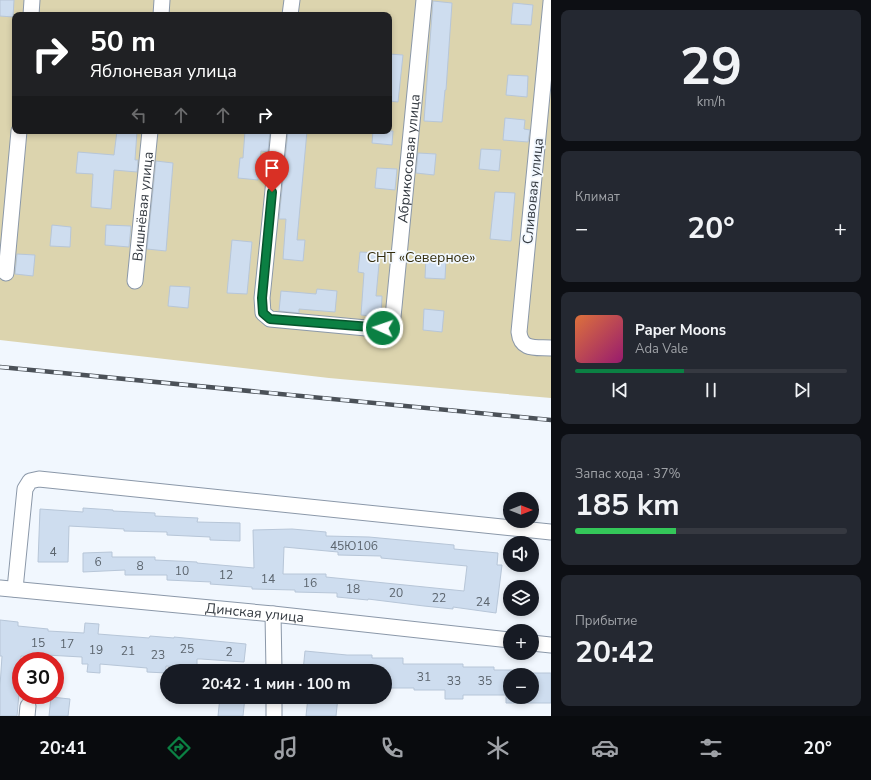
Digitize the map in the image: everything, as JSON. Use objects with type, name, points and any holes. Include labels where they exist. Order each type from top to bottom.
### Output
[{"type":"street","points":[[31,12],[32,0]]},
{"type":"street","points":[[161,12],[162,0]]},
{"type":"street","points":[[290,12],[292,0]]},
{"type":"street","name":"Абрикосовая улица","points":[[278,134],[262,298],[263,313],[270,319],[377,329],[390,325],[394,317],[424,0]]},
{"type":"street","name":"Сливовая улица","points":[[551,2],[519,332],[520,340],[524,344],[530,347],[551,348]]},
{"type":"street","points":[[6,273],[19,134]]},
{"type":"street","name":"Вишнёвая улица","points":[[135,281],[150,134]]},
{"type":"street","points":[[15,589],[25,489],[30,481],[39,479],[551,532]]},
{"type":"street","name":"Динская улица","points":[[0,588],[274,614],[503,639]]},
{"type":"street","points":[[274,614],[274,664]]},
{"type":"street","points":[[539,644],[551,645]]},
{"type":"street","points":[[274,704],[274,716]]},
{"type":"green space","name":"СНТ «Северное»","points":[[0,0],[551,0],[551,398],[329,378],[0,340]]},
{"type":"building","points":[[0,0],[14,0],[12,17],[0,16]]},
{"type":"building","points":[[433,1],[452,3],[446,90],[442,122],[424,121]]},
{"type":"building","points":[[513,3],[533,5],[531,25],[511,24]]},
{"type":"building","points":[[392,54],[403,55],[398,102],[392,101]]},
{"type":"building","points":[[508,75],[528,76],[527,97],[506,95]]},
{"type":"building","points":[[505,118],[525,120],[524,129],[530,130],[528,142],[503,140]]},
{"type":"building","points":[[393,131],[392,145],[372,143],[373,134],[392,134]]},
{"type":"building","points":[[117,134],[137,134],[135,160],[138,160],[137,172],[114,170],[111,209],[91,207],[93,174],[76,173],[78,152],[114,155]]},
{"type":"building","points":[[245,134],[270,134],[268,152],[261,151],[258,180],[238,178],[240,158],[243,158]]},
{"type":"building","points":[[288,134],[307,134],[297,240],[305,240],[303,261],[283,259],[286,219],[279,219]]},
{"type":"building","points":[[481,149],[501,150],[499,171],[479,169]]},
{"type":"building","points":[[418,153],[436,154],[434,175],[416,173]]},
{"type":"building","points":[[156,161],[173,163],[166,251],[147,249]]},
{"type":"building","points":[[377,168],[397,169],[395,190],[375,188]]},
{"type":"building","points":[[495,192],[515,193],[511,241],[490,239]]},
{"type":"building","points":[[52,225],[71,227],[70,247],[50,246]]},
{"type":"building","points":[[106,225],[131,226],[129,247],[105,245]]},
{"type":"building","points":[[232,240],[252,242],[247,294],[227,293]]},
{"type":"building","points":[[360,252],[380,253],[376,296],[382,296],[381,317],[361,315],[364,273],[358,272]]},
{"type":"building","points":[[17,254],[35,255],[33,276],[15,274]]},
{"type":"building","points":[[426,257],[446,259],[445,279],[425,278]]},
{"type":"building","points":[[170,286],[190,287],[188,308],[168,306]]},
{"type":"building","points":[[317,289],[337,291],[335,312],[299,309],[299,313],[279,311],[281,291],[316,294]]},
{"type":"building","points":[[424,309],[444,311],[442,332],[423,330]]},
{"type":"building","points":[[83,508],[155,513],[155,516],[198,518],[197,522],[240,523],[240,541],[210,540],[210,537],[167,535],[167,532],[124,531],[124,529],[69,526],[68,562],[38,562],[40,509],[83,512]]},
{"type":"building","points":[[292,529],[326,532],[326,536],[369,537],[454,545],[454,549],[498,553],[497,565],[502,565],[496,613],[453,607],[453,609],[368,599],[337,597],[337,593],[252,589],[252,587],[210,584],[211,582],[167,580],[167,575],[125,575],[125,570],[83,572],[83,553],[112,552],[112,557],[155,557],[155,560],[197,562],[254,568],[253,530]],"holes":[[[284,547],[338,552],[338,555],[381,556],[381,558],[467,566],[464,591],[326,577],[326,574],[283,574]]]},
{"type":"building","points":[[0,620],[18,622],[18,626],[48,629],[48,631],[84,633],[85,623],[99,624],[98,634],[149,638],[150,636],[174,637],[246,644],[244,662],[197,659],[197,664],[160,664],[160,673],[147,672],[147,668],[100,664],[100,673],[87,672],[88,664],[82,664],[82,657],[64,656],[64,652],[12,652],[12,704],[18,704],[17,716],[0,716],[2,656],[0,656]]},
{"type":"building","points":[[305,651],[347,655],[372,655],[372,658],[403,658],[403,664],[463,664],[463,667],[494,667],[494,670],[503,670],[503,695],[463,695],[463,699],[445,699],[445,690],[414,690],[414,688],[392,688],[392,664],[304,664]]},
{"type":"building","points":[[539,673],[551,673],[551,703],[539,703]]},
{"type":"building","points":[[64,698],[70,699],[68,716],[49,716],[50,704],[64,704]]},
{"type":"building","points":[[219,704],[244,704],[243,716],[218,716]]},
{"type":"building","points":[[307,704],[337,704],[336,716],[306,716]]},
{"type":"railway","points":[[0,367],[551,420]]},
{"type":"route","points":[[272,192],[262,298],[263,313],[270,319],[377,329],[383,328]]}]
